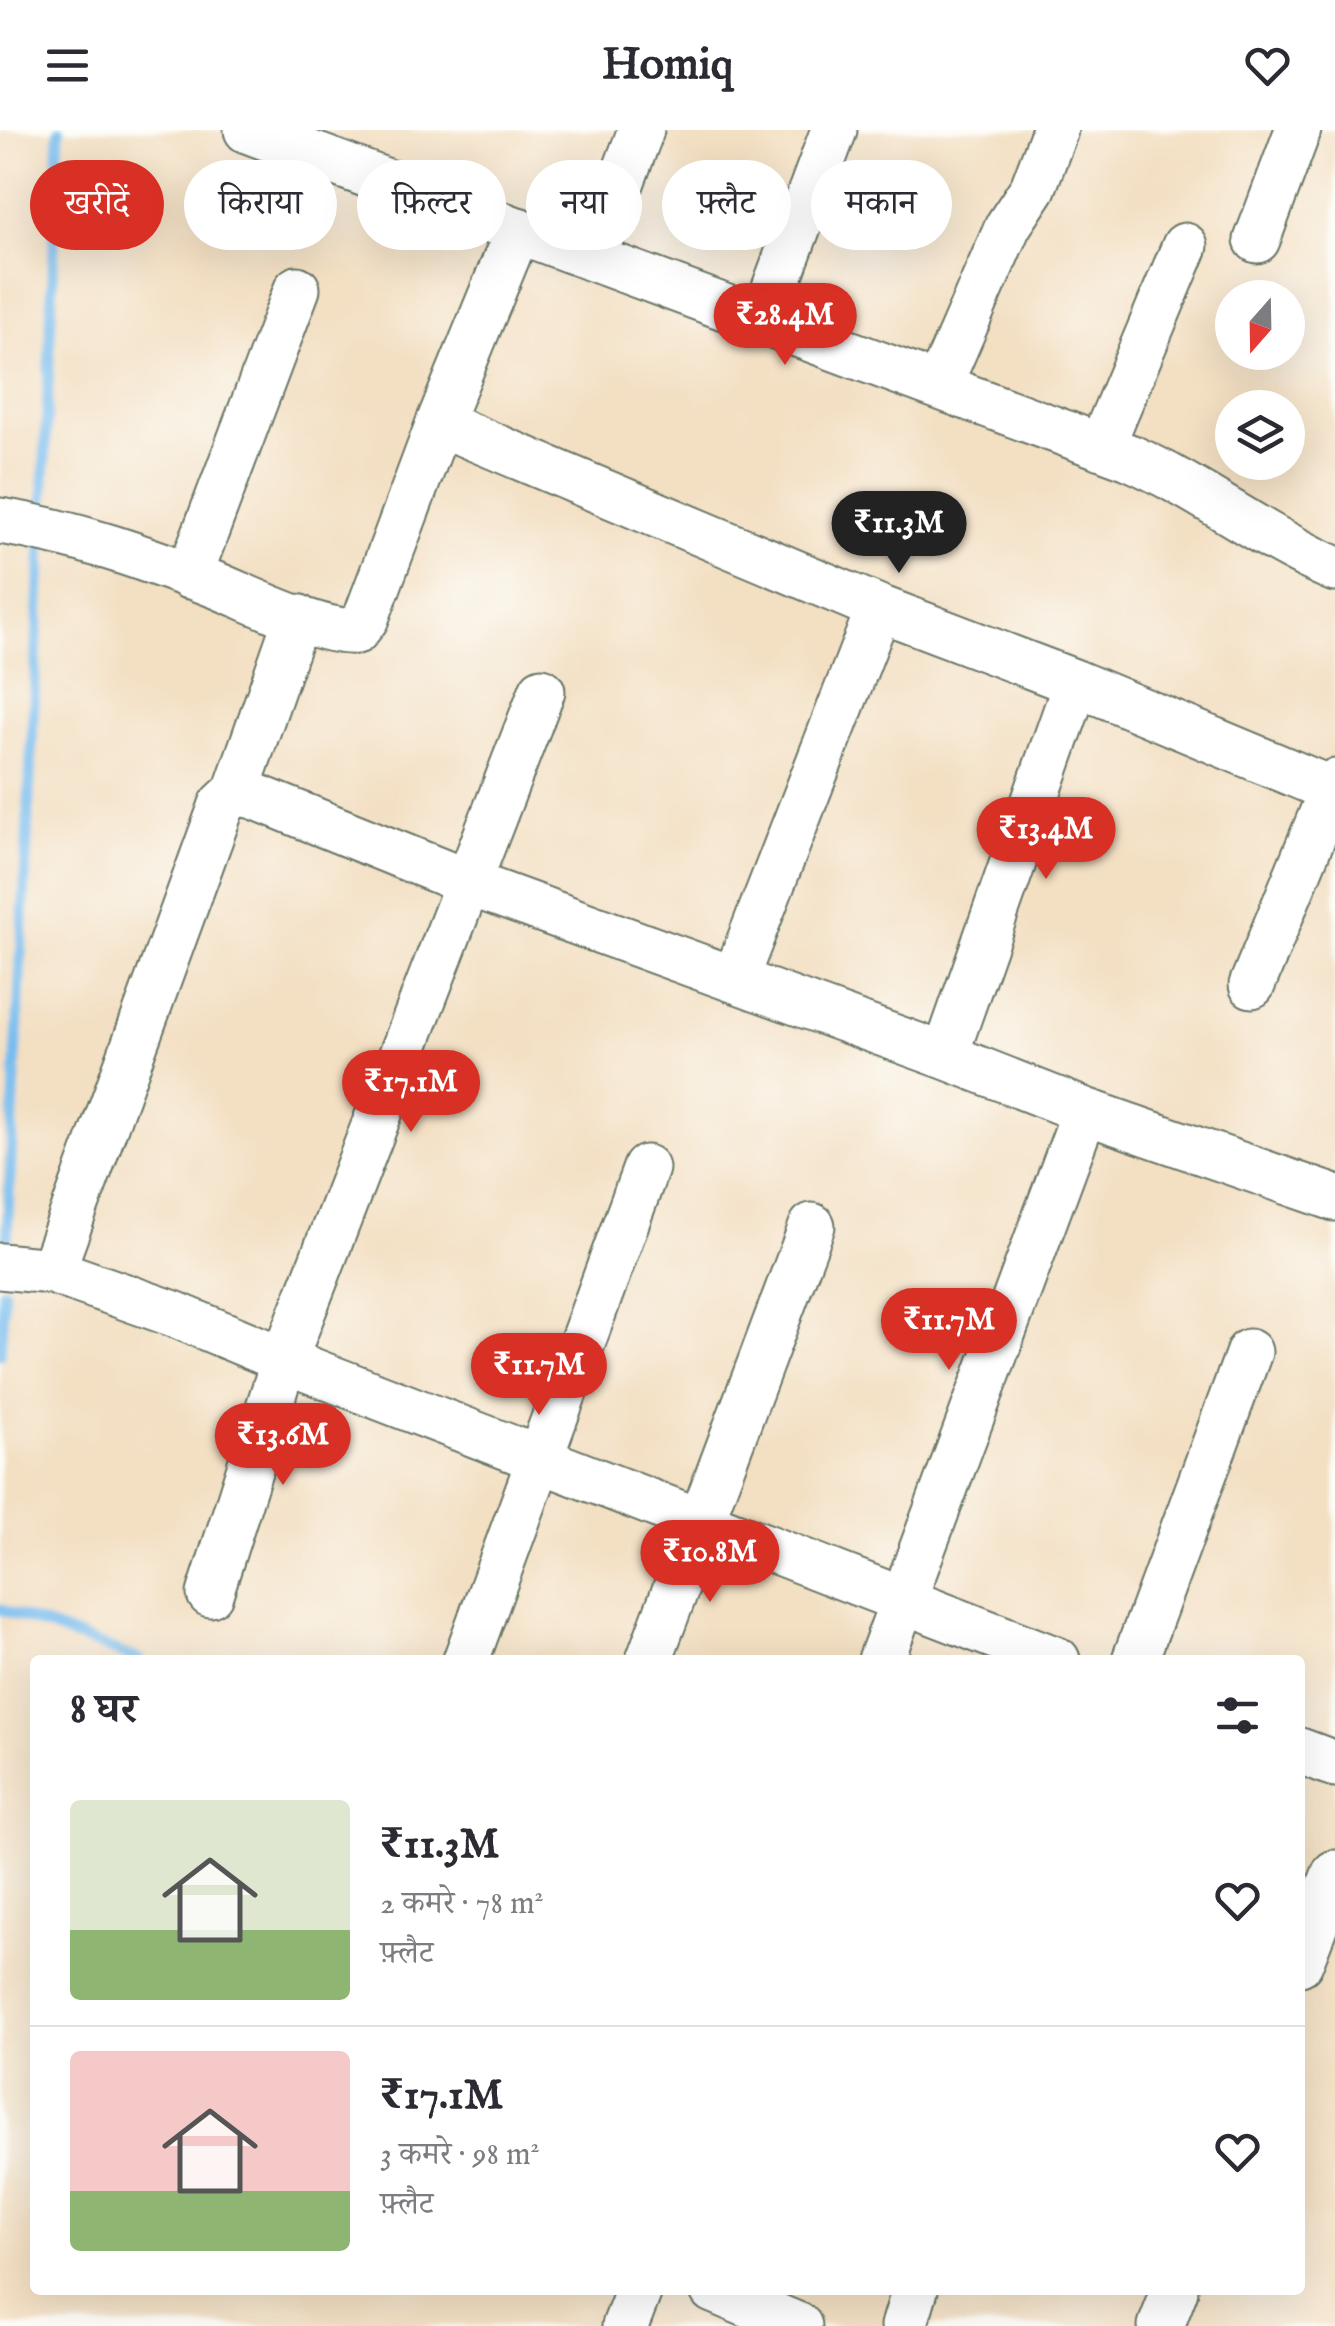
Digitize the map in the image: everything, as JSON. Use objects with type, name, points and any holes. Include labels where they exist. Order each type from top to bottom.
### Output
[{"type":"street","points":[[248,130],[1101,447],[1176,480],[1260,533],[1335,569]]},
{"type":"street","points":[[592,258],[641,130]]},
{"type":"street","points":[[764,320],[834,130]]},
{"type":"street","points":[[939,384],[1008,226],[1033,188],[1055,130]]},
{"type":"street","points":[[1257,240],[1298,130]]},
{"type":"street","points":[[0,521],[92,540],[297,617],[344,632],[356,631],[362,626],[518,230]]},
{"type":"street","points":[[1101,447],[1185,246]]},
{"type":"street","points":[[189,576],[297,289]]},
{"type":"street","points":[[439,423],[879,608],[1334,787],[1252,985]]},
{"type":"street","points":[[735,979],[879,608]]},
{"type":"street","points":[[52,1272],[222,805],[236,792],[297,617]]},
{"type":"street","points":[[945,1056],[1076,683]]},
{"type":"street","points":[[210,1594],[284,1360],[542,691]]},
{"type":"street","points":[[236,792],[1086,1111],[1335,1198]]},
{"type":"street","points":[[883,1655],[1086,1111]]},
{"type":"street","points":[[468,1655],[646,1168]]},
{"type":"street","points":[[651,1655],[812,1226]]},
{"type":"street","points":[[0,1266],[52,1272],[174,1314],[1044,1655]]},
{"type":"street","points":[[1137,1655],[1249,1352]]},
{"type":"street","points":[[1305,1753],[1335,1764]]},
{"type":"street","points":[[1305,1950],[1335,1873]]},
{"type":"street","points":[[626,2326],[637,2295]]},
{"type":"street","points":[[725,2295],[800,2326]]},
{"type":"street","points":[[904,2326],[913,2295]]},
{"type":"street","points":[[1161,2326],[1173,2295]]},
{"type":"waterway","points":[[43,507],[59,130]]},
{"type":"waterway","points":[[6,1256],[42,541]]},
{"type":"waterway","points":[[0,1354],[4,1291]]},
{"type":"waterway","points":[[0,1609],[126,1655]]}]
